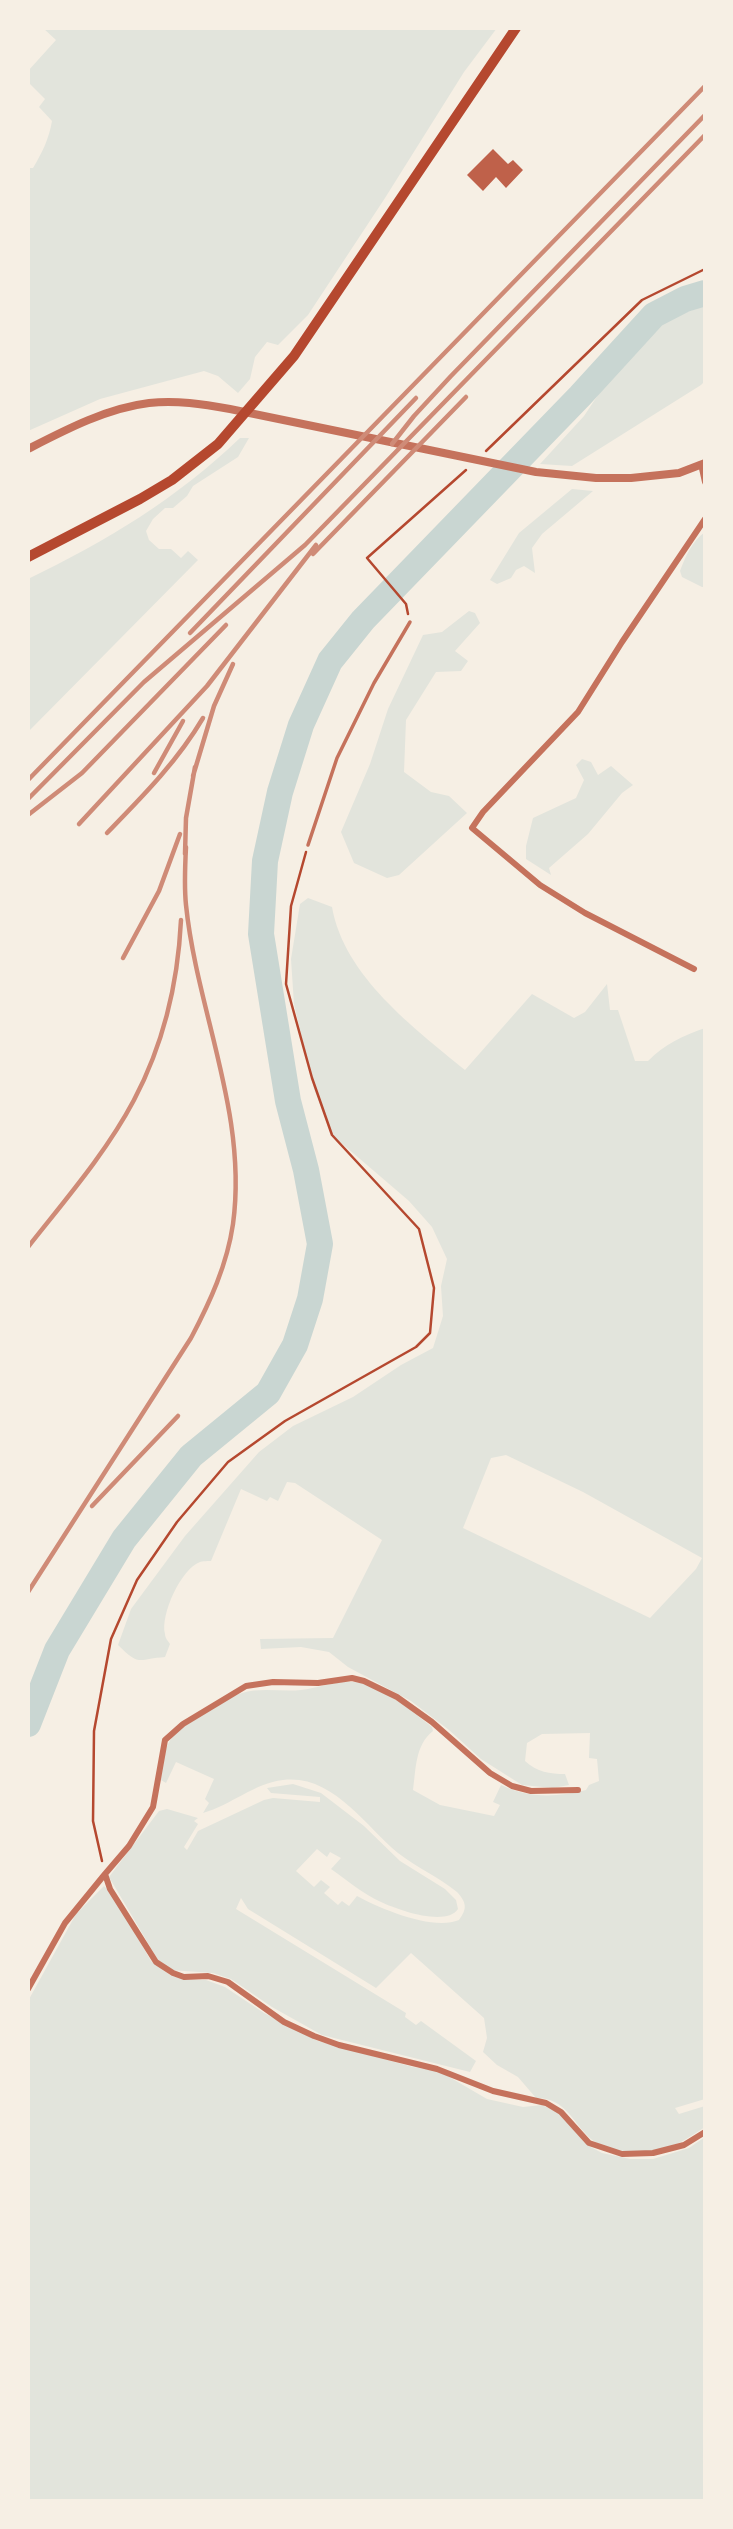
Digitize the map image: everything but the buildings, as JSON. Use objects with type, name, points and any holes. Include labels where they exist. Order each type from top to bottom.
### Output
[{"type":"main road","points":[[28,554],[42,550],[94,524],[172,480],[218,444],[294,356],[516,28]]},
{"type":"street","points":[[28,449],[108,412],[156,402],[204,404],[536,472],[596,478],[631,478],[680,473],[703,464],[705,482]]},
{"type":"street","points":[[694,969],[585,912],[540,885],[472,828],[483,812],[578,712],[705,520]]},
{"type":"street","points":[[28,1989],[65,1923],[129,1846],[153,1807],[165,1740],[183,1724],[246,1686],[273,1682],[318,1683],[352,1678],[364,1681],[397,1697],[432,1722],[490,1773],[512,1786],[531,1791],[578,1790]]},
{"type":"street","points":[[104,1874],[110,1889],[156,1962],[184,1977],[208,1976],[228,1982],[284,2022],[314,2036],[339,2045],[437,2069],[493,2091],[545,2103],[561,2112],[589,2143],[622,2154],[653,2153],[684,2145],[705,2132]]},
{"type":"lane","points":[[308,845],[337,758],[374,683],[410,622]]},
{"type":"path","points":[[486,451],[642,300],[705,269]]},
{"type":"path","points":[[406,604],[367,558],[468,469]]},
{"type":"path","points":[[104,1874],[93,1821],[94,1731],[110,1639],[137,1580],[177,1522],[228,1462],[285,1421],[416,1347],[430,1332],[434,1287],[419,1228],[332,1135],[312,1078],[286,984],[291,906],[308,845]]},
{"type":"shaded area","points":[[43,28],[497,28],[464,72],[308,315],[278,345],[267,342],[255,357],[250,379],[238,393],[218,376],[204,371],[100,399],[28,431],[28,168],[33,168],[39,157],[52,121],[39,107],[45,99],[28,82],[28,71],[56,40]]},
{"type":"shaded area","points":[[705,305],[705,381],[701,385],[572,466],[540,464],[584,416],[618,365],[641,339],[666,320]]},
{"type":"shaded area","points":[[240,438],[249,438],[238,457],[193,486],[187,496],[173,508],[165,508],[153,519],[146,531],[149,540],[159,549],[171,549],[181,558],[188,551],[198,560],[28,732],[28,579],[85,550],[140,517],[191,480]]},
{"type":"shaded area","points":[[572,489],[593,491],[542,534],[532,548],[535,573],[524,566],[516,570],[511,578],[497,584],[490,580],[519,533]]},
{"type":"shaded area","points":[[705,532],[705,587],[702,587],[682,577],[680,571],[693,544]]},
{"type":"shaded area","points":[[469,611],[475,613],[480,623],[455,651],[468,661],[461,671],[436,672],[406,720],[404,772],[431,792],[449,796],[467,813],[399,875],[387,878],[354,863],[341,832],[370,764],[388,709],[423,635],[442,632]]},
{"type":"shaded area","points":[[582,759],[591,762],[598,775],[611,766],[633,785],[622,793],[588,834],[549,868],[551,875],[526,859],[526,846],[533,818],[576,798],[584,780],[576,765]]},
{"type":"shaded area","points":[[308,898],[332,907],[339,932],[366,978],[424,1037],[465,1070],[532,994],[574,1018],[585,1012],[607,984],[610,1010],[618,1010],[635,1061],[648,1061],[674,1041],[705,1028],[705,2099],[675,2108],[679,2114],[705,2106],[705,2127],[666,2148],[638,2152],[607,2148],[591,2139],[562,2106],[536,2098],[518,2077],[497,2065],[483,2052],[487,2038],[484,2018],[411,1953],[376,1988],[248,1909],[241,1898],[236,1909],[406,2013],[405,2017],[416,2025],[421,2021],[476,2061],[470,2072],[322,2035],[272,2007],[231,1979],[213,1973],[171,1970],[158,1960],[109,1877],[159,1811],[167,1809],[198,1818],[194,1821],[198,1824],[184,1847],[187,1850],[198,1831],[264,1800],[273,1798],[320,1802],[320,1797],[271,1793],[267,1788],[293,1784],[321,1793],[364,1826],[400,1861],[445,1889],[456,1900],[458,1909],[443,1917],[433,1917],[389,1905],[368,1895],[331,1869],[341,1858],[330,1852],[327,1857],[317,1849],[296,1871],[314,1887],[321,1880],[330,1887],[324,1893],[338,1905],[342,1901],[349,1906],[357,1896],[379,1907],[422,1921],[448,1923],[459,1920],[465,1905],[457,1892],[398,1853],[347,1804],[317,1785],[301,1780],[273,1782],[203,1813],[209,1803],[205,1799],[214,1779],[176,1762],[166,1783],[161,1780],[166,1748],[173,1736],[212,1707],[249,1691],[301,1690],[357,1682],[391,1697],[432,1727],[433,1731],[420,1750],[413,1790],[440,1805],[494,1816],[500,1805],[493,1802],[501,1785],[522,1793],[554,1795],[586,1790],[589,1785],[599,1781],[597,1759],[589,1758],[590,1733],[542,1734],[527,1743],[525,1761],[544,1772],[565,1774],[569,1785],[553,1788],[522,1785],[481,1759],[411,1701],[348,1667],[329,1652],[301,1647],[261,1649],[260,1639],[333,1638],[382,1540],[295,1483],[287,1482],[278,1501],[270,1497],[267,1501],[241,1489],[211,1561],[193,1566],[179,1583],[169,1605],[164,1626],[170,1644],[165,1657],[135,1659],[118,1645],[131,1609],[185,1536],[259,1452],[293,1426],[353,1397],[401,1365],[433,1348],[443,1316],[441,1286],[447,1259],[432,1227],[409,1201],[332,1135],[314,1089],[294,1004],[291,959],[300,904]],"holes":[[[506,1455],[583,1492],[702,1558],[696,1569],[650,1618],[463,1528],[491,1458]]]},
{"type":"shaded area","points":[[104,1886],[114,1896],[151,1961],[170,1975],[206,1980],[225,1987],[264,2013],[318,2041],[413,2067],[439,2071],[487,2099],[523,2107],[542,2105],[559,2113],[587,2145],[602,2153],[630,2159],[653,2159],[689,2148],[705,2137],[705,2501],[28,2501],[28,2001],[76,1914]]},
{"type":"waterway","points":[[28,1724],[57,1650],[124,1539],[191,1456],[268,1393],[295,1345],[310,1299],[320,1244],[306,1170],[288,1101],[261,934],[265,861],[280,792],[301,725],[330,661],[363,620],[580,396],[654,315],[685,299],[705,293]]},
{"type":"railway","points":[[28,780],[705,86]]},
{"type":"railway","points":[[392,444],[451,376],[705,115]]},
{"type":"railway","points":[[28,799],[144,682],[305,545],[705,135]]},
{"type":"railway","points":[[313,554],[466,397]]},
{"type":"railway","points":[[190,633],[416,398]]},
{"type":"railway","points":[[79,824],[207,686],[316,545]]},
{"type":"railway","points":[[28,815],[82,773],[226,625]]},
{"type":"railway","points":[[193,776],[214,706],[233,664]]},
{"type":"railway","points":[[107,833],[170,764],[203,718]]},
{"type":"railway","points":[[154,773],[183,721]]},
{"type":"railway","points":[[185,854],[186,818],[195,767]]},
{"type":"railway","points":[[123,958],[159,891],[180,834]]},
{"type":"railway","points":[[28,1592],[191,1338],[205,1311],[227,1254],[233,1224],[236,1183],[234,1143],[228,1103],[192,945],[185,898],[186,847]]},
{"type":"railway","points":[[28,1247],[98,1157],[123,1120],[144,1079],[167,1013],[181,920]]},
{"type":"railway","points":[[92,1506],[178,1416]]}]
